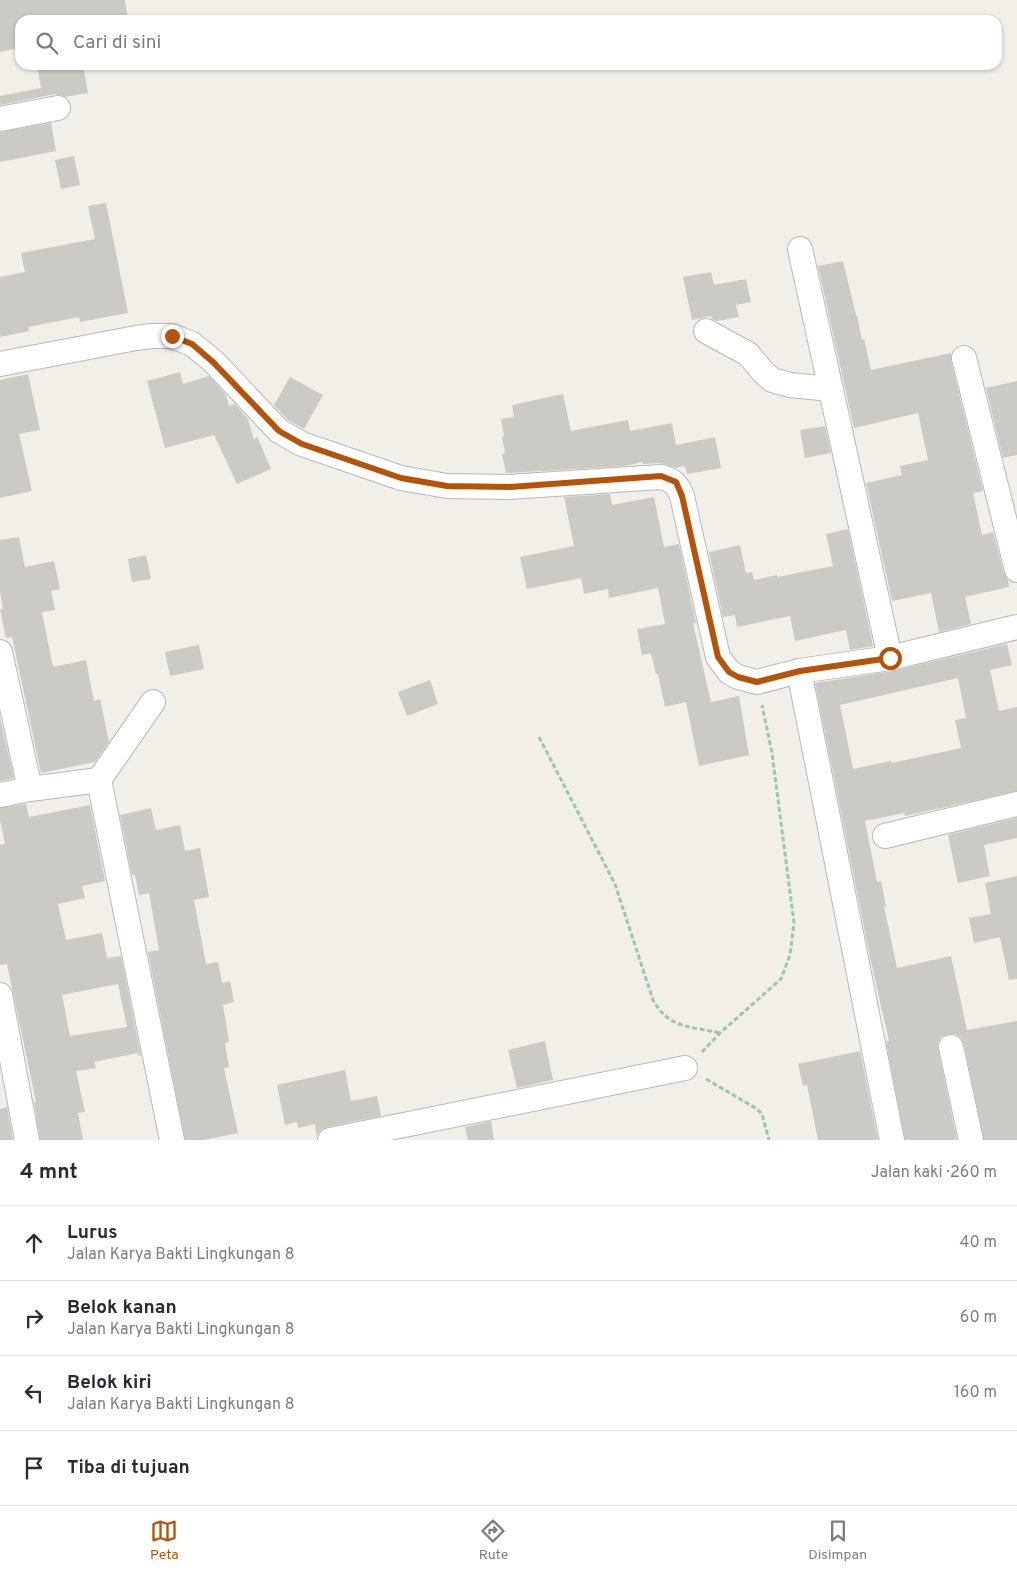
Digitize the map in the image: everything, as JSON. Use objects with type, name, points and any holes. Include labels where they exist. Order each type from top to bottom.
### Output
[{"type":"street","points":[[0,119],[58,108]]},
{"type":"street","points":[[800,249],[890,658]]},
{"type":"street","points":[[706,330],[748,354],[772,380],[790,385],[831,389]]},
{"type":"street","points":[[0,364],[136,338],[172,336],[192,344],[213,362],[279,431],[302,444],[401,478],[447,486],[510,487],[661,476],[669,479],[676,482],[682,496],[718,657],[729,672],[738,677],[757,682],[800,671],[890,658],[1016,634]]},
{"type":"street","points":[[964,358],[1017,570]]},
{"type":"street","points":[[0,652],[30,789]]},
{"type":"street","points":[[800,671],[892,1140]]},
{"type":"street","points":[[153,702],[99,780],[172,1140]]},
{"type":"street","points":[[0,795],[99,780]]},
{"type":"street","points":[[885,836],[1017,804]]},
{"type":"street","points":[[0,995],[27,1140]]},
{"type":"street","points":[[951,1047],[971,1140]]},
{"type":"street","points":[[330,1140],[685,1068]]},
{"type":"path","points":[[757,682],[772,753],[794,923],[790,956],[781,979],[720,1033],[685,1068],[757,1109],[762,1114],[769,1140]]},
{"type":"path","points":[[539,737],[615,884],[653,1000],[659,1011],[674,1023],[720,1033]]},
{"type":"building","points":[[0,0],[125,0],[127,15],[15,15],[15,49],[0,52]]},
{"type":"building","points":[[38,70],[84,70],[88,93],[65,97],[55,94],[0,105],[0,96],[41,88]]},
{"type":"building","points":[[51,123],[56,151],[0,162],[0,132]]},
{"type":"building","points":[[74,156],[80,185],[61,189],[55,160]]},
{"type":"building","points":[[106,203],[128,313],[80,322],[79,317],[28,327],[29,331],[0,337],[0,277],[25,272],[21,253],[95,239],[88,206]]},
{"type":"building","points":[[843,261],[871,370],[951,353],[951,361],[983,491],[973,493],[982,535],[993,532],[1009,587],[965,597],[971,624],[939,632],[931,593],[892,601],[866,483],[902,475],[900,466],[928,460],[918,413],[854,428],[818,266]]},
{"type":"building","points":[[711,272],[714,285],[746,279],[751,302],[736,305],[739,317],[717,321],[712,319],[711,316],[692,320],[683,277]]},
{"type":"building","points":[[180,372],[183,384],[209,376],[226,395],[229,406],[235,404],[248,419],[254,440],[257,436],[271,469],[237,484],[214,435],[165,448],[147,381]]},
{"type":"building","points":[[28,374],[40,430],[19,434],[32,491],[0,498],[0,380]]},
{"type":"building","points":[[290,377],[323,395],[304,429],[288,420],[274,405]]},
{"type":"building","points":[[1017,381],[1017,455],[1003,458],[986,388]]},
{"type":"building","points":[[563,394],[571,431],[628,420],[630,431],[672,423],[676,445],[715,437],[721,468],[687,474],[685,466],[676,468],[660,463],[643,464],[642,462],[625,466],[506,473],[502,454],[505,453],[501,419],[514,417],[512,405]]},
{"type":"building","points":[[825,426],[831,453],[805,458],[800,430]]},
{"type":"building","points":[[610,494],[612,505],[654,497],[664,547],[679,544],[696,623],[693,623],[711,702],[739,696],[749,755],[699,766],[686,702],[665,707],[658,674],[656,674],[651,653],[642,655],[637,629],[665,624],[658,588],[609,598],[608,589],[584,594],[581,578],[527,589],[520,557],[574,546],[564,497]]},
{"type":"building","points":[[848,529],[873,646],[850,650],[846,630],[795,641],[790,616],[737,627],[735,615],[723,617],[709,552],[740,545],[746,573],[752,572],[754,580],[777,575],[777,577],[833,566],[826,534]]},
{"type":"building","points":[[19,537],[25,567],[54,561],[60,589],[51,591],[55,610],[42,612],[53,667],[86,660],[94,701],[100,699],[109,742],[95,762],[41,773],[12,637],[6,638],[0,609],[3,609],[0,591],[0,540]]},
{"type":"building","points":[[146,555],[151,579],[132,582],[128,559]]},
{"type":"building","points":[[1007,644],[1012,665],[990,670],[999,711],[1017,707],[1017,791],[905,816],[904,813],[865,821],[877,882],[881,881],[886,906],[884,906],[897,968],[951,956],[967,1030],[1017,1021],[1017,1140],[984,1140],[964,1044],[961,1037],[949,1034],[941,1037],[938,1049],[957,1140],[905,1140],[886,1041],[889,1041],[871,962],[815,683],[893,671]],"holes":[[[958,678],[966,718],[955,720],[961,748],[892,763],[891,761],[853,769],[840,705]]]},
{"type":"building","points":[[199,645],[204,669],[170,676],[165,652]]},
{"type":"building","points":[[430,680],[438,704],[407,716],[398,692]]},
{"type":"building","points":[[0,718],[14,778],[0,781]]},
{"type":"building","points":[[26,804],[29,817],[90,805],[105,881],[82,886],[85,898],[58,904],[66,940],[102,933],[107,958],[121,956],[141,1056],[138,1053],[94,1062],[96,1068],[76,1071],[85,1112],[78,1113],[83,1140],[40,1140],[34,1102],[36,1102],[7,964],[0,965],[0,845],[5,844],[0,820],[0,808]],"holes":[[[118,984],[127,1027],[70,1036],[62,995]]]},
{"type":"building","points":[[151,808],[156,830],[180,825],[185,851],[200,848],[209,897],[194,900],[206,964],[218,962],[222,983],[230,981],[234,1002],[223,1005],[229,1042],[225,1043],[229,1067],[224,1068],[238,1133],[204,1140],[185,1140],[148,952],[159,950],[149,893],[139,895],[135,875],[132,875],[120,815]]},
{"type":"building","points":[[1017,818],[1017,838],[984,845],[990,876],[958,883],[948,835]]},
{"type":"building","points":[[1017,876],[1017,979],[1009,980],[1000,937],[974,943],[969,918],[991,914],[985,883]]},
{"type":"building","points":[[545,1041],[553,1080],[517,1088],[508,1050]]},
{"type":"building","points":[[860,1051],[878,1140],[818,1140],[807,1085],[803,1086],[798,1064]]},
{"type":"building","points":[[345,1070],[351,1101],[377,1096],[381,1116],[327,1127],[317,1135],[317,1140],[315,1124],[298,1128],[297,1122],[285,1125],[277,1085]]},
{"type":"building","points":[[7,1107],[13,1140],[0,1140],[0,1109]]},
{"type":"building","points":[[491,1121],[494,1140],[468,1140],[465,1127]]},
{"type":"route","points":[[172,336],[192,344],[213,362],[279,431],[302,444],[322,452],[401,478],[447,486],[510,487],[661,476],[676,482],[682,496],[718,657],[729,672],[738,677],[757,682],[800,671],[890,658]]}]
